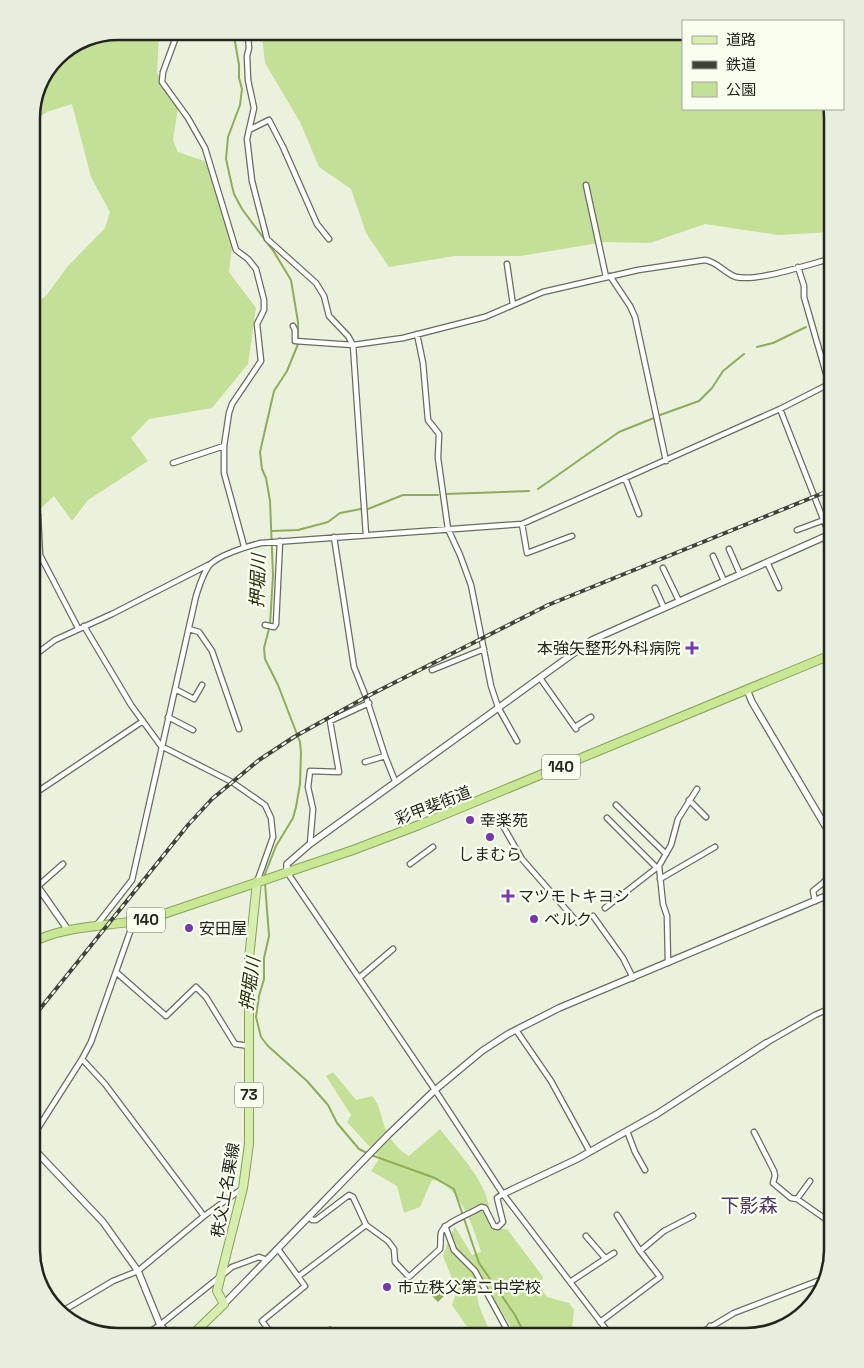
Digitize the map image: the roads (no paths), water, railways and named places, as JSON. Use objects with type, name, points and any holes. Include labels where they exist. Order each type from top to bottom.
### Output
[{"type":"highway","name":"彩甲斐街道","points":[[40,939],[68,930],[131,923],[152,918],[353,850],[476,803],[824,658]]},
{"type":"main road","name":"秩父上名栗線","points":[[224,1304],[217,1291],[243,1188],[249,1144],[249,958],[260,881]]},
{"type":"main road","points":[[199,1328],[224,1304]]},
{"type":"street","points":[[175,40],[162,72],[162,82],[188,118],[205,148],[236,250],[248,259],[256,269],[264,300],[264,310],[257,324],[260,361],[232,404],[224,446],[224,473],[244,546]]},
{"type":"street","points":[[248,40],[248,80],[254,108],[247,139],[252,181],[267,238],[316,282],[324,296],[329,316],[348,336],[353,345],[366,534]]},
{"type":"street","points":[[249,130],[269,120],[317,224],[329,239]]},
{"type":"street","points":[[586,185],[608,277],[630,306],[635,317],[666,461]]},
{"type":"street","points":[[293,326],[295,341],[353,345],[403,338],[485,317],[542,292],[608,277],[705,260],[712,261],[736,276],[754,278],[824,260]]},
{"type":"street","points":[[507,264],[513,306]]},
{"type":"street","points":[[798,266],[804,286],[804,297],[824,361]]},
{"type":"street","points":[[417,334],[423,363],[428,420],[439,434],[438,458],[448,529],[471,585],[498,708],[517,741]]},
{"type":"street","points":[[40,651],[55,640],[78,628],[112,614],[244,546],[366,534],[522,524],[666,461],[780,409],[824,387]]},
{"type":"street","points":[[780,409],[824,520],[797,530]]},
{"type":"street","points":[[172,463],[224,446]]},
{"type":"street","points":[[625,478],[639,514]]},
{"type":"street","points":[[522,524],[527,553],[572,536]]},
{"type":"street","points":[[605,1328],[504,1194],[358,978],[283,873],[287,864],[310,844],[592,640],[824,536]]},
{"type":"street","points":[[334,537],[354,667],[369,703],[385,756],[395,781]]},
{"type":"street","points":[[266,625],[273,627],[276,624],[280,541]]},
{"type":"street","points":[[729,549],[740,574]]},
{"type":"street","points":[[40,555],[78,628]]},
{"type":"street","points":[[713,556],[724,581]]},
{"type":"street","points":[[767,562],[779,588]]},
{"type":"street","points":[[95,927],[132,880],[196,596],[209,565]]},
{"type":"street","points":[[663,568],[679,601]]},
{"type":"street","points":[[655,588],[664,608]]},
{"type":"street","points":[[84,626],[131,705],[161,746],[232,782],[265,805],[271,818],[273,837],[260,881]]},
{"type":"street","points":[[189,629],[199,632],[212,651],[239,729]]},
{"type":"street","points":[[432,670],[484,649]]},
{"type":"street","points":[[540,678],[576,728],[591,717]]},
{"type":"street","points":[[175,689],[194,700],[202,684]]},
{"type":"street","points":[[747,690],[752,702],[824,825]]},
{"type":"street","points":[[310,844],[313,809],[308,787],[310,771],[339,772],[330,721],[369,703]]},
{"type":"street","points":[[168,718],[193,730]]},
{"type":"street","points":[[40,790],[143,721]]},
{"type":"street","points":[[365,762],[385,756]]},
{"type":"street","points":[[605,908],[658,867],[671,844],[678,819],[697,789]]},
{"type":"street","points":[[689,800],[706,817]]},
{"type":"street","points":[[616,804],[666,854]]},
{"type":"street","points":[[607,818],[658,867],[663,904],[667,916],[668,963]]},
{"type":"street","points":[[503,826],[522,859],[578,923]]},
{"type":"street","points":[[410,864],[433,847]]},
{"type":"street","points":[[660,879],[714,848]]},
{"type":"street","points":[[40,884],[63,864]]},
{"type":"street","points":[[815,901],[813,890],[824,882]]},
{"type":"street","points":[[40,889],[68,930]]},
{"type":"street","points":[[224,1304],[388,1135],[435,1090],[482,1051],[516,1030],[559,1008],[824,898]]},
{"type":"street","points":[[593,916],[615,950],[623,958],[633,978]]},
{"type":"street","points":[[40,1126],[91,1042],[130,932],[131,923]]},
{"type":"street","points":[[358,978],[393,950]]},
{"type":"street","points":[[116,972],[166,1016],[196,987],[206,997],[235,1044],[248,1046]]},
{"type":"street","points":[[308,1217],[316,1220],[349,1195],[353,1197],[366,1225],[388,1241],[394,1249],[395,1262],[409,1277],[440,1249],[441,1234],[445,1226],[481,1207],[485,1208],[494,1226],[498,1227],[503,1222],[497,1198],[590,1152],[627,1131],[702,1086],[766,1043],[824,1011]]},
{"type":"street","points":[[516,1030],[550,1081],[590,1152]]},
{"type":"street","points":[[82,1059],[105,1084],[204,1216]]},
{"type":"street","points":[[627,1131],[635,1152],[645,1170]]},
{"type":"street","points":[[754,1132],[774,1171],[773,1183],[791,1198],[797,1199],[824,1218]]},
{"type":"street","points":[[40,1156],[103,1222],[138,1271],[163,1328]]},
{"type":"street","points":[[797,1199],[810,1182]]},
{"type":"street","points":[[67,1309],[113,1281],[138,1271],[204,1216],[243,1188]]},
{"type":"street","points":[[600,1322],[660,1278],[617,1215]]},
{"type":"street","points":[[640,1251],[664,1231],[693,1216]]},
{"type":"street","points":[[299,1276],[366,1225]]},
{"type":"street","points":[[445,1226],[454,1250],[475,1271],[506,1328]]},
{"type":"street","points":[[586,1236],[605,1258]]},
{"type":"street","points":[[267,1328],[262,1321],[305,1286],[278,1249]]},
{"type":"street","points":[[570,1282],[614,1253]]},
{"type":"street","points":[[156,1328],[232,1267],[259,1257],[267,1260]]},
{"type":"street","points":[[707,1328],[734,1313],[817,1281]]},
{"type":"waterway","points":[[235,40],[242,89],[240,105],[228,137],[226,159],[232,186],[242,209],[274,252],[291,280],[298,322],[298,344],[287,371],[274,391],[260,452],[270,501],[273,575],[270,625],[264,648],[265,659],[278,685],[300,742],[301,753],[300,784],[293,818],[276,846],[265,878]]},
{"type":"waterway","points":[[757,347],[773,343],[806,327]]},
{"type":"waterway","points":[[660,415],[699,401],[712,388],[723,371],[744,354]]},
{"type":"waterway","points":[[538,489],[619,432],[654,418]]},
{"type":"waterway","points":[[446,494],[529,491]]},
{"type":"waterway","points":[[368,509],[403,495],[438,495]]},
{"type":"waterway","points":[[272,531],[298,530],[328,522],[340,513],[361,509]]},
{"type":"waterway","name":"押堀川","points":[[265,883],[269,936],[264,958],[264,979],[256,1017],[261,1037],[268,1046],[307,1081],[328,1105],[337,1123],[359,1149],[367,1153]]},
{"type":"waterway","name":"押堀川","points":[[371,1155],[435,1178],[454,1189],[479,1263],[515,1315],[522,1328]]},
{"type":"railway","points":[[40,1009],[188,825],[212,799],[259,760],[294,737],[366,697],[548,605],[824,493]]},
{"type":"place","name":"本強矢整形外科病院","points":[[692,648]]},
{"type":"place","name":"幸楽苑","points":[[470,820]]},
{"type":"place","name":"しまむら","points":[[490,837]]},
{"type":"place","name":"マツモトキヨシ","points":[[508,896]]},
{"type":"place","name":"ベルク","points":[[534,919]]},
{"type":"place","name":"安田屋","points":[[189,928]]},
{"type":"place","name":"市立秩父第二中学校","points":[[387,1287]]},
{"type":"district","name":"下影森","points":[[749,1205]]}]
